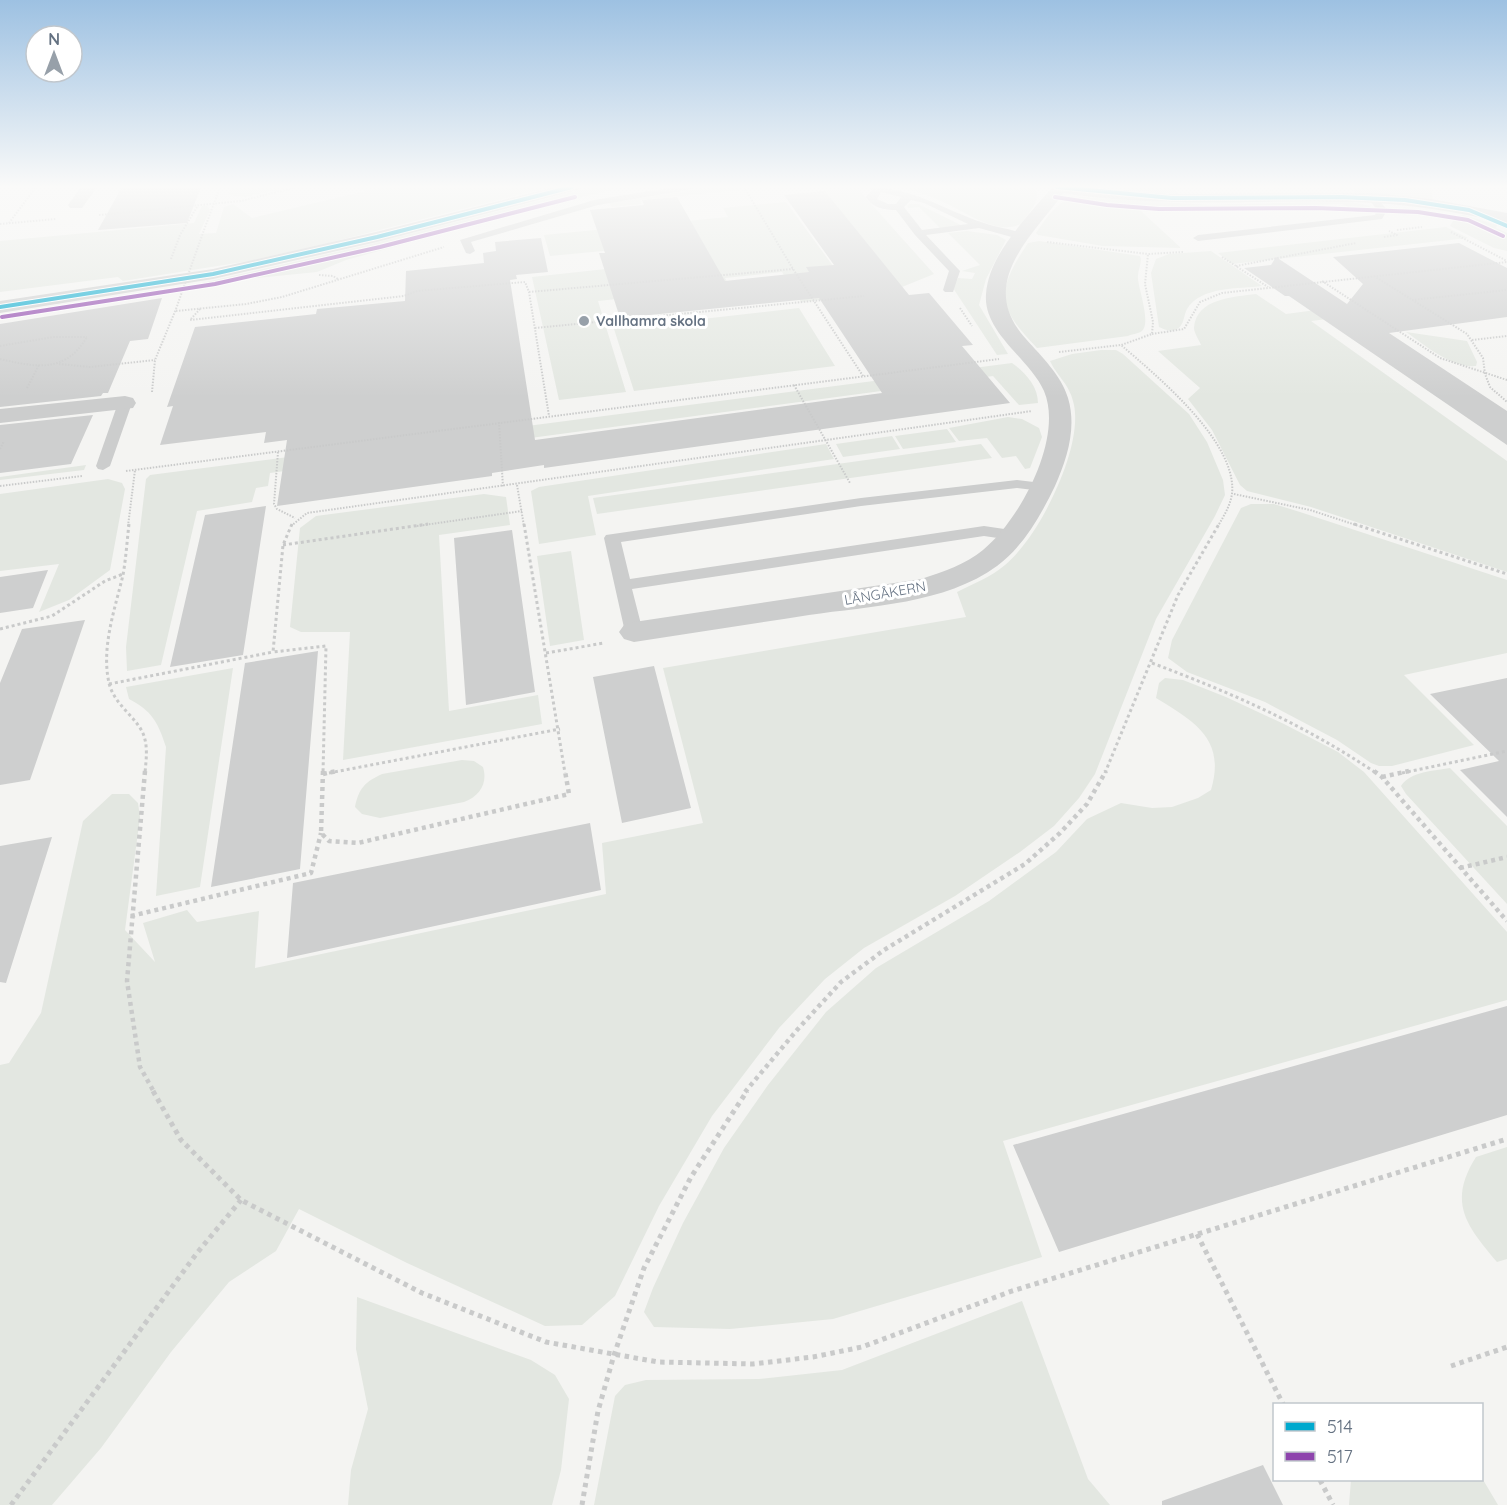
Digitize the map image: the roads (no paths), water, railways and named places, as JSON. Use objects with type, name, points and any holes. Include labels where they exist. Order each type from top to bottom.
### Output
[{"type":"street","points":[[0,307],[213,274],[287,257]]},
{"type":"street","name":"LÅNGÅKERN","points":[[634,632],[922,588],[986,562],[1027,514],[1042,487],[1057,446],[1059,413],[1056,396],[1048,378],[1009,332],[996,306],[995,293],[1008,257]]},
{"type":"street","points":[[0,416],[125,403]]},
{"type":"lane","points":[[942,257],[955,271],[949,290]]},
{"type":"lane","points":[[104,471],[125,403]]},
{"type":"lane","points":[[634,632],[612,538],[861,502],[1017,484],[1042,487]]},
{"type":"lane","points":[[623,585],[984,531],[1011,535]]},
{"type":"place","name":"Vallhamra skola","points":[[584,321]]}]
